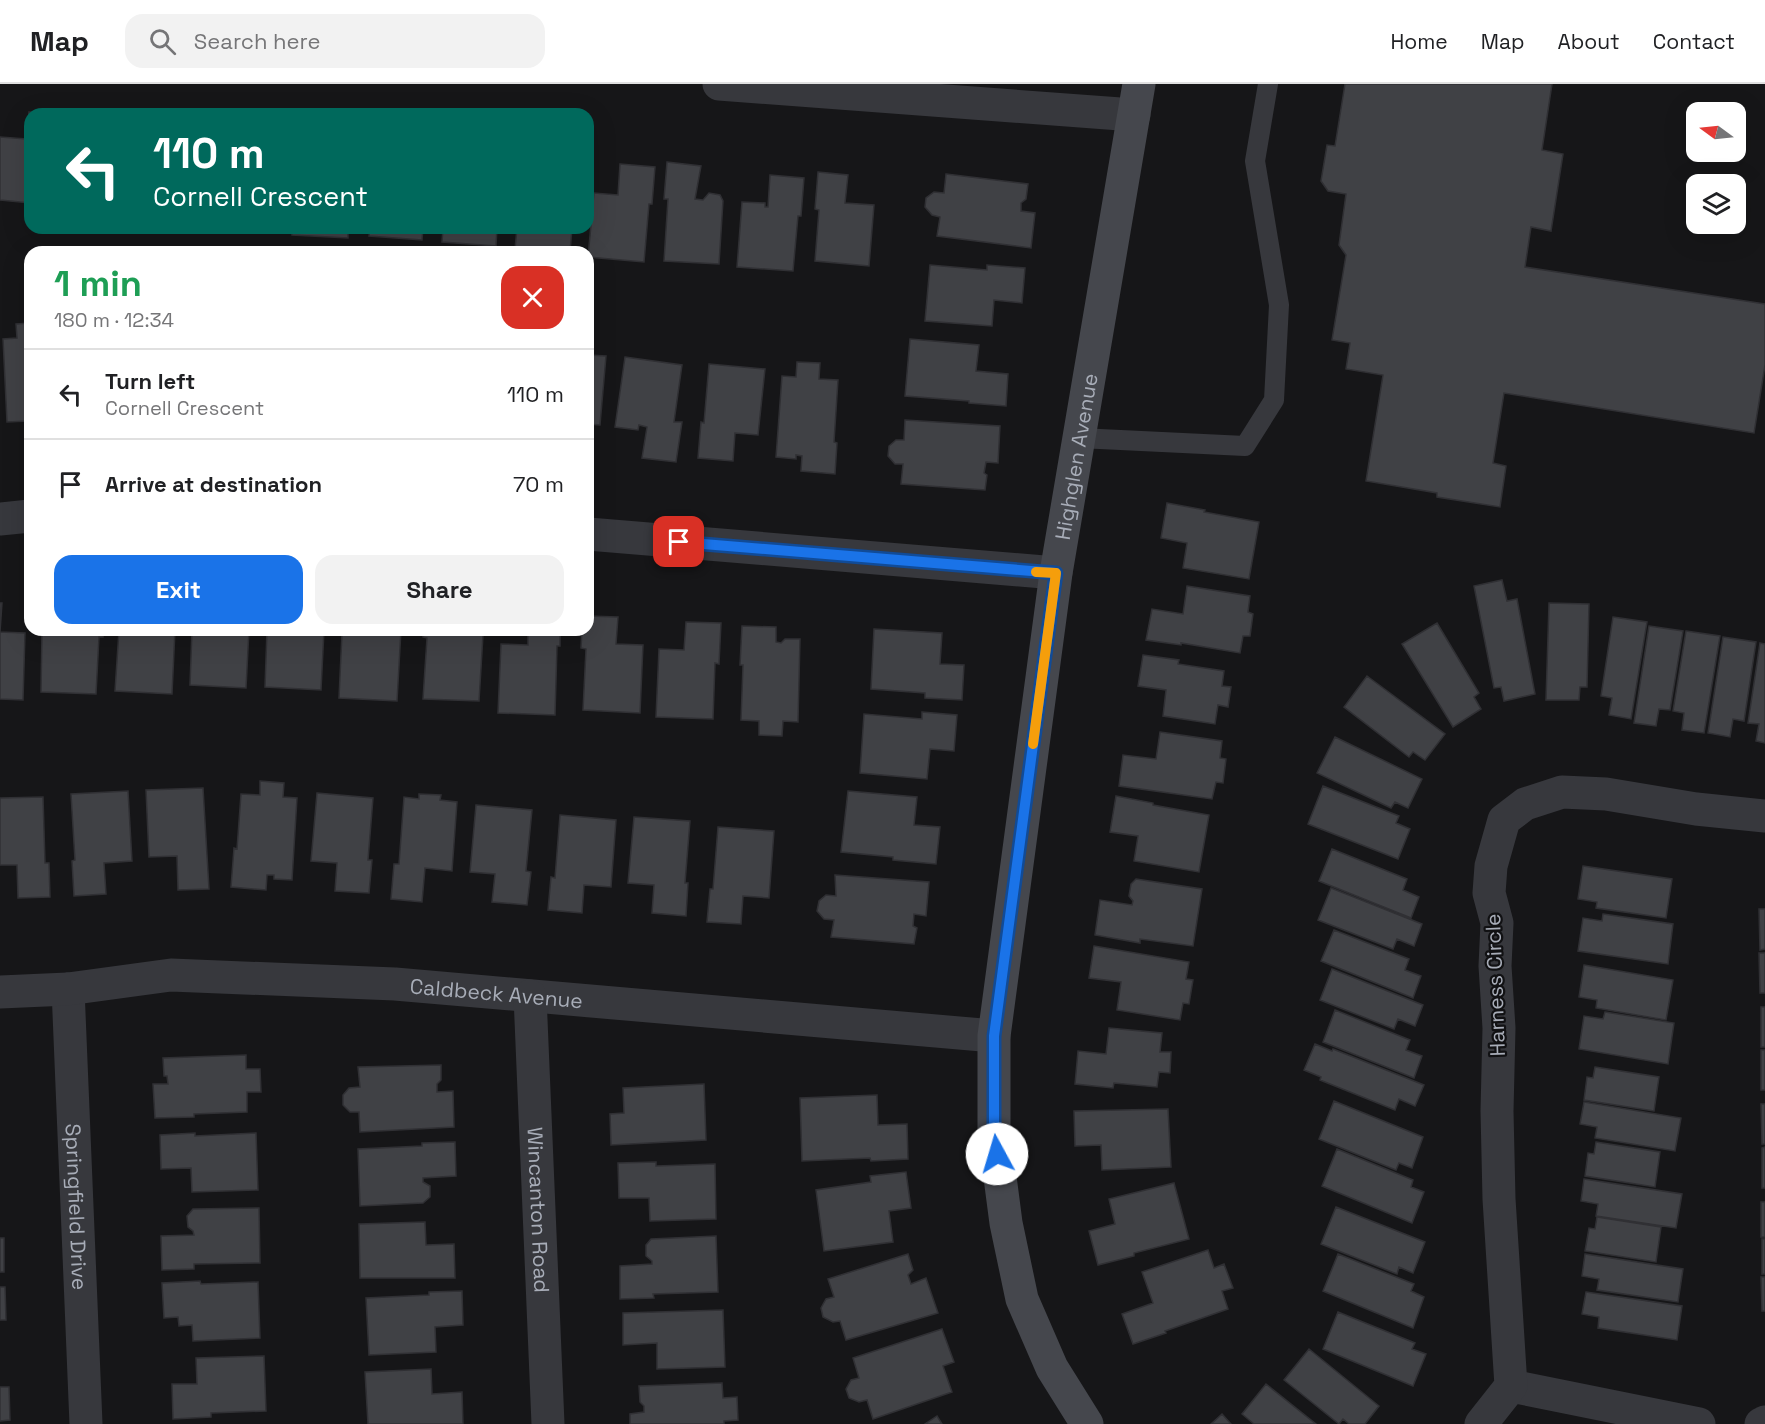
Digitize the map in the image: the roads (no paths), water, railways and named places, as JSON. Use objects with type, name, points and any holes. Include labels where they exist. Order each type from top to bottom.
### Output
[{"type":"street","points":[[719,84],[1137,100]]},
{"type":"street","name":"Highglen Avenue","points":[[1087,1424],[1052,1368],[1022,1299],[1006,1222],[994,1131],[994,1036],[1056,573],[1137,100]]},
{"type":"street","points":[[0,519],[24,517]]},
{"type":"street","points":[[594,534],[1056,573]]},
{"type":"street","name":"Harness Circle","points":[[1511,1386],[1499,1200],[1497,1111],[1499,1028],[1495,966],[1497,923],[1489,893],[1491,866],[1504,820],[1526,804],[1562,792],[1606,794],[1696,809],[1765,816]]},
{"type":"street","name":"Caldbeck Avenue","points":[[0,992],[68,989],[171,975],[395,984],[994,1036]]},
{"type":"street","name":"Springfield Drive","points":[[68,989],[86,1424]]},
{"type":"street","name":"Wincanton Road","points":[[530,996],[548,1424]]},
{"type":"street","points":[[1481,1424],[1511,1386],[1699,1424]]},
{"type":"street","points":[[1761,1424],[1765,1422]]},
{"type":"lane","points":[[1079,438],[1245,447],[1274,400],[1279,305],[1255,161],[1268,84]]}]
